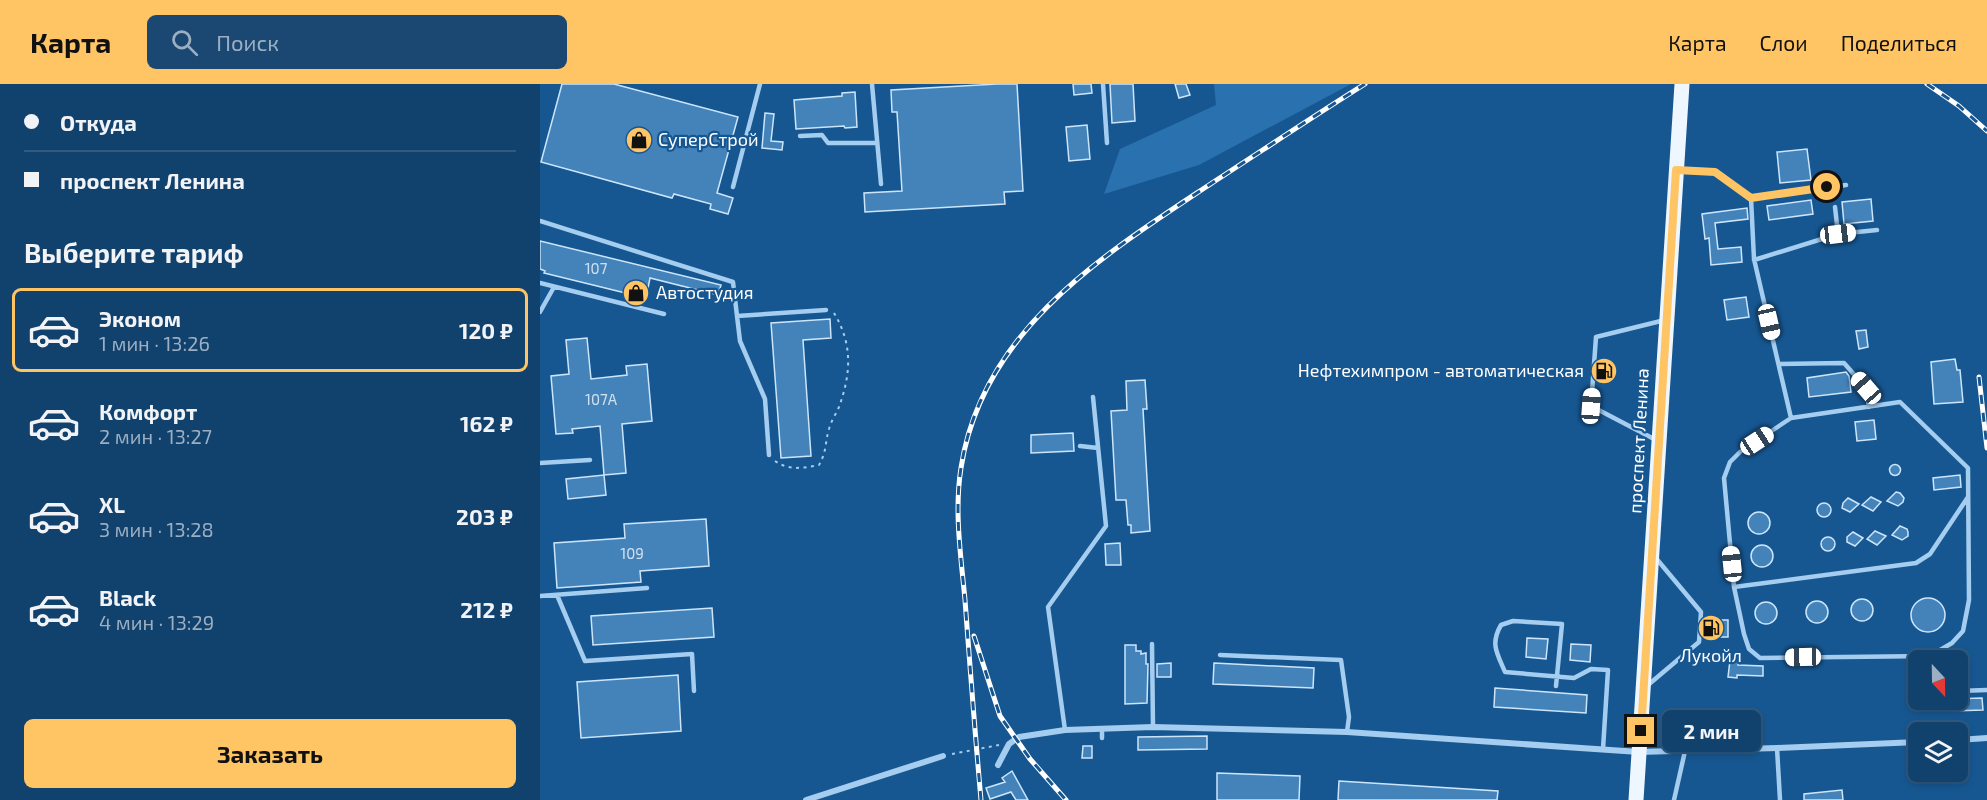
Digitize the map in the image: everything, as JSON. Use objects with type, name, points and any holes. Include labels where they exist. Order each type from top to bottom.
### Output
[{"type":"main road","name":"проспект Ленина","points":[[1636,800],[1682,84]]},
{"type":"street","points":[[998,765],[1009,744],[1019,737],[1065,730],[1153,727],[1347,732],[1639,752],[1908,742]]},
{"type":"street","points":[[1968,739],[1987,738]]},
{"type":"street","points":[[806,800],[943,756]]},
{"type":"lane","points":[[733,187],[760,84]]},
{"type":"lane","points":[[872,84],[881,184]]},
{"type":"lane","points":[[1103,84],[1107,143]]},
{"type":"lane","points":[[800,136],[822,135],[828,143],[877,143]]},
{"type":"lane","points":[[1676,170],[1715,172],[1751,198],[1846,184]]},
{"type":"lane","points":[[1751,198],[1754,260],[1791,418]]},
{"type":"lane","points":[[1835,207],[1838,234]]},
{"type":"lane","points":[[540,221],[733,282],[740,341],[765,399],[769,455]]},
{"type":"lane","points":[[1754,260],[1838,234],[1877,230]]},
{"type":"lane","points":[[540,283],[664,314]]},
{"type":"lane","points":[[540,312],[554,286]]},
{"type":"lane","points":[[737,316],[826,310]]},
{"type":"lane","points":[[1659,441],[1591,406],[1596,337],[1666,319]]},
{"type":"lane","points":[[1779,364],[1844,363],[1866,388],[1869,407]]},
{"type":"lane","points":[[1065,730],[1048,607],[1106,526],[1093,396]]},
{"type":"lane","points":[[1908,658],[1760,658],[1749,649],[1734,587],[1724,478],[1730,462],[1740,452],[1791,418],[1900,402],[1968,468],[1969,600],[1963,631],[1952,644],[1943,650]]},
{"type":"lane","points":[[1080,446],[1098,448]]},
{"type":"lane","points":[[540,463],[590,460]]},
{"type":"lane","points":[[1734,587],[1916,563],[1930,554],[1968,497]]},
{"type":"lane","points":[[1643,689],[1699,642],[1701,612],[1652,554]]},
{"type":"lane","points":[[540,596],[647,588]]},
{"type":"lane","points":[[557,595],[585,661],[692,654],[694,691]]},
{"type":"lane","points":[[1556,686],[1557,676],[1562,624],[1513,621],[1501,625],[1494,637],[1497,655],[1505,672],[1557,676],[1574,678],[1591,669],[1608,670],[1603,749]]},
{"type":"lane","points":[[1152,644],[1153,727]]},
{"type":"lane","points":[[1220,655],[1341,660],[1348,717],[1347,732]]},
{"type":"lane","points":[[1968,691],[1987,690]]},
{"type":"lane","points":[[1102,729],[1102,738]]},
{"type":"lane","points":[[1777,748],[1780,800]]},
{"type":"lane","points":[[1674,800],[1686,751]]},
{"type":"path","points":[[769,455],[784,467],[802,468],[819,465],[826,453],[829,429],[848,376],[848,350],[843,328],[833,310],[826,310]]},
{"type":"path","points":[[943,756],[1009,744]]},
{"type":"shaded area","points":[[1214,84],[1351,84],[1199,165],[1104,194],[1120,149],[1216,105]]},
{"type":"building","name":"СуперСтрой","points":[[562,84],[614,84],[738,117],[717,193],[733,198],[728,214],[710,209],[711,204],[674,194],[672,198],[541,162]]},
{"type":"building","points":[[1017,84],[1023,191],[1004,192],[1005,204],[865,212],[864,193],[902,191],[897,112],[892,112],[891,90]]},
{"type":"building","points":[[1073,84],[1091,84],[1092,93],[1074,95]]},
{"type":"building","points":[[1110,84],[1133,84],[1135,121],[1112,123]]},
{"type":"building","points":[[1175,84],[1186,84],[1190,95],[1179,98]]},
{"type":"building","points":[[855,92],[857,127],[796,129],[794,100],[842,96],[842,93]]},
{"type":"building","points":[[765,113],[774,114],[771,141],[783,142],[782,150],[762,148]]},
{"type":"building","points":[[1087,125],[1090,159],[1069,161],[1066,127]]},
{"type":"building","points":[[1807,149],[1811,180],[1780,183],[1777,152]]},
{"type":"building","points":[[1871,199],[1873,221],[1844,224],[1842,202]]},
{"type":"building","points":[[1811,200],[1813,214],[1769,220],[1767,206]]},
{"type":"building","points":[[1747,208],[1748,219],[1715,223],[1718,249],[1741,247],[1742,262],[1711,265],[1709,238],[1705,239],[1702,214]]},
{"type":"building","points":[[540,241],[721,285],[718,295],[650,278],[646,298],[544,273],[545,271],[540,269]]},
{"type":"building","points":[[1746,297],[1749,317],[1727,320],[1724,300]]},
{"type":"building","points":[[830,319],[831,338],[803,340],[811,456],[781,458],[771,323]]},
{"type":"building","points":[[1866,330],[1868,347],[1859,349],[1856,331]]},
{"type":"building","points":[[587,338],[591,379],[627,375],[626,366],[647,364],[652,421],[622,424],[626,473],[604,475],[600,426],[572,429],[573,433],[556,434],[551,376],[569,374],[566,340]]},
{"type":"building","points":[[1955,359],[1957,370],[1960,370],[1963,402],[1934,404],[1931,362]]},
{"type":"building","points":[[1846,372],[1849,376],[1851,392],[1809,397],[1807,378]]},
{"type":"building","points":[[1145,380],[1147,409],[1143,409],[1150,531],[1131,533],[1126,500],[1116,500],[1111,411],[1127,410],[1126,381]]},
{"type":"building","points":[[1874,420],[1876,439],[1857,441],[1855,422]]},
{"type":"building","points":[[1073,433],[1074,451],[1031,453],[1031,435]]},
{"type":"building","points":[[1895,464],[1901,470],[1895,476],[1889,470]]},
{"type":"building","points":[[604,475],[606,495],[568,499],[566,479]]},
{"type":"building","points":[[1960,475],[1961,487],[1934,490],[1933,478]]},
{"type":"building","points":[[1896,492],[1904,498],[1898,506],[1887,501]]},
{"type":"building","points":[[1871,497],[1881,502],[1873,511],[1862,505]]},
{"type":"building","points":[[1848,498],[1859,504],[1850,512],[1842,508]]},
{"type":"building","points":[[1824,503],[1829,505],[1831,510],[1829,515],[1824,517],[1819,515],[1817,510],[1819,505]]},
{"type":"building","points":[[1759,512],[1767,515],[1770,523],[1767,531],[1759,534],[1751,531],[1748,523],[1751,515]]},
{"type":"building","points":[[706,519],[709,566],[640,571],[641,582],[557,588],[554,543],[625,538],[624,524]]},
{"type":"building","points":[[1900,526],[1908,532],[1908,536],[1902,540],[1892,535]]},
{"type":"building","points":[[1875,531],[1886,536],[1877,545],[1867,539]]},
{"type":"building","points":[[1853,532],[1863,538],[1855,546],[1847,542],[1847,537]]},
{"type":"building","points":[[1828,537],[1833,539],[1835,544],[1833,549],[1828,551],[1823,549],[1821,544],[1823,539]]},
{"type":"building","points":[[1120,543],[1121,565],[1106,565],[1105,544]]},
{"type":"building","points":[[1762,545],[1770,548],[1773,556],[1770,564],[1762,567],[1754,564],[1751,556],[1754,548]]},
{"type":"building","points":[[1928,598],[1940,603],[1945,615],[1940,627],[1928,632],[1916,627],[1911,615],[1916,603]]},
{"type":"building","points":[[1862,599],[1872,606],[1873,610],[1866,620],[1862,621],[1852,614],[1851,610],[1858,600]]},
{"type":"building","points":[[1817,601],[1825,604],[1828,612],[1825,620],[1817,623],[1809,620],[1806,612],[1809,604]]},
{"type":"building","points":[[1766,602],[1774,605],[1777,613],[1774,621],[1766,624],[1758,621],[1755,613],[1758,605]]},
{"type":"building","points":[[712,608],[714,637],[593,645],[591,616]]},
{"type":"building","points":[[1716,620],[1728,620],[1728,637],[1715,637]]},
{"type":"building","points":[[1527,638],[1548,639],[1546,659],[1526,657]]},
{"type":"building","points":[[1571,644],[1591,645],[1590,662],[1570,660]]},
{"type":"building","points":[[1125,645],[1136,645],[1136,651],[1141,651],[1141,654],[1146,653],[1147,703],[1125,704]]},
{"type":"building","points":[[1730,660],[1738,660],[1738,665],[1763,666],[1763,676],[1728,677]]},
{"type":"building","points":[[1171,663],[1171,677],[1157,677],[1157,664]]},
{"type":"building","points":[[1214,663],[1314,668],[1313,688],[1213,684]]},
{"type":"building","points":[[678,675],[681,731],[581,738],[577,682]]},
{"type":"building","points":[[1495,688],[1587,695],[1586,713],[1494,707]]},
{"type":"building","points":[[1968,698],[1982,698],[1983,710],[1951,711],[1968,710]]},
{"type":"building","points":[[1207,736],[1207,749],[1138,750],[1138,737]]},
{"type":"building","points":[[1083,746],[1092,746],[1092,758],[1082,758]]},
{"type":"building","points":[[1012,771],[1028,800],[1016,800],[1011,792],[990,799],[986,788],[1005,782],[1002,778]]},
{"type":"building","points":[[1217,773],[1300,776],[1299,800],[1217,800]]},
{"type":"building","points":[[1339,781],[1498,791],[1497,800],[1338,800]]},
{"type":"building","points":[[1842,790],[1843,800],[1804,800],[1804,794]]},
{"type":"railway","points":[[981,800],[960,551],[958,501],[961,468],[973,419],[994,375],[1021,335],[1054,300],[1091,268],[1171,210],[1365,84]]},
{"type":"railway","points":[[1927,84],[1959,106],[1987,131]]},
{"type":"railway","points":[[1979,377],[1987,448]]},
{"type":"railway","points":[[974,636],[1000,716],[1030,759],[1066,800]]},
{"type":"place","name":"СуперСтрой","points":[[639,140]]},
{"type":"place","name":"Автостудия","points":[[636,293]]},
{"type":"place","name":"Нефтехимпром - автоматическая","points":[[1604,371]]},
{"type":"place","name":"Лукойл","points":[[1711,628]]},
{"type":"route","points":[[1641,731],[1676,170],[1715,172],[1751,198],[1827,187]]}]
